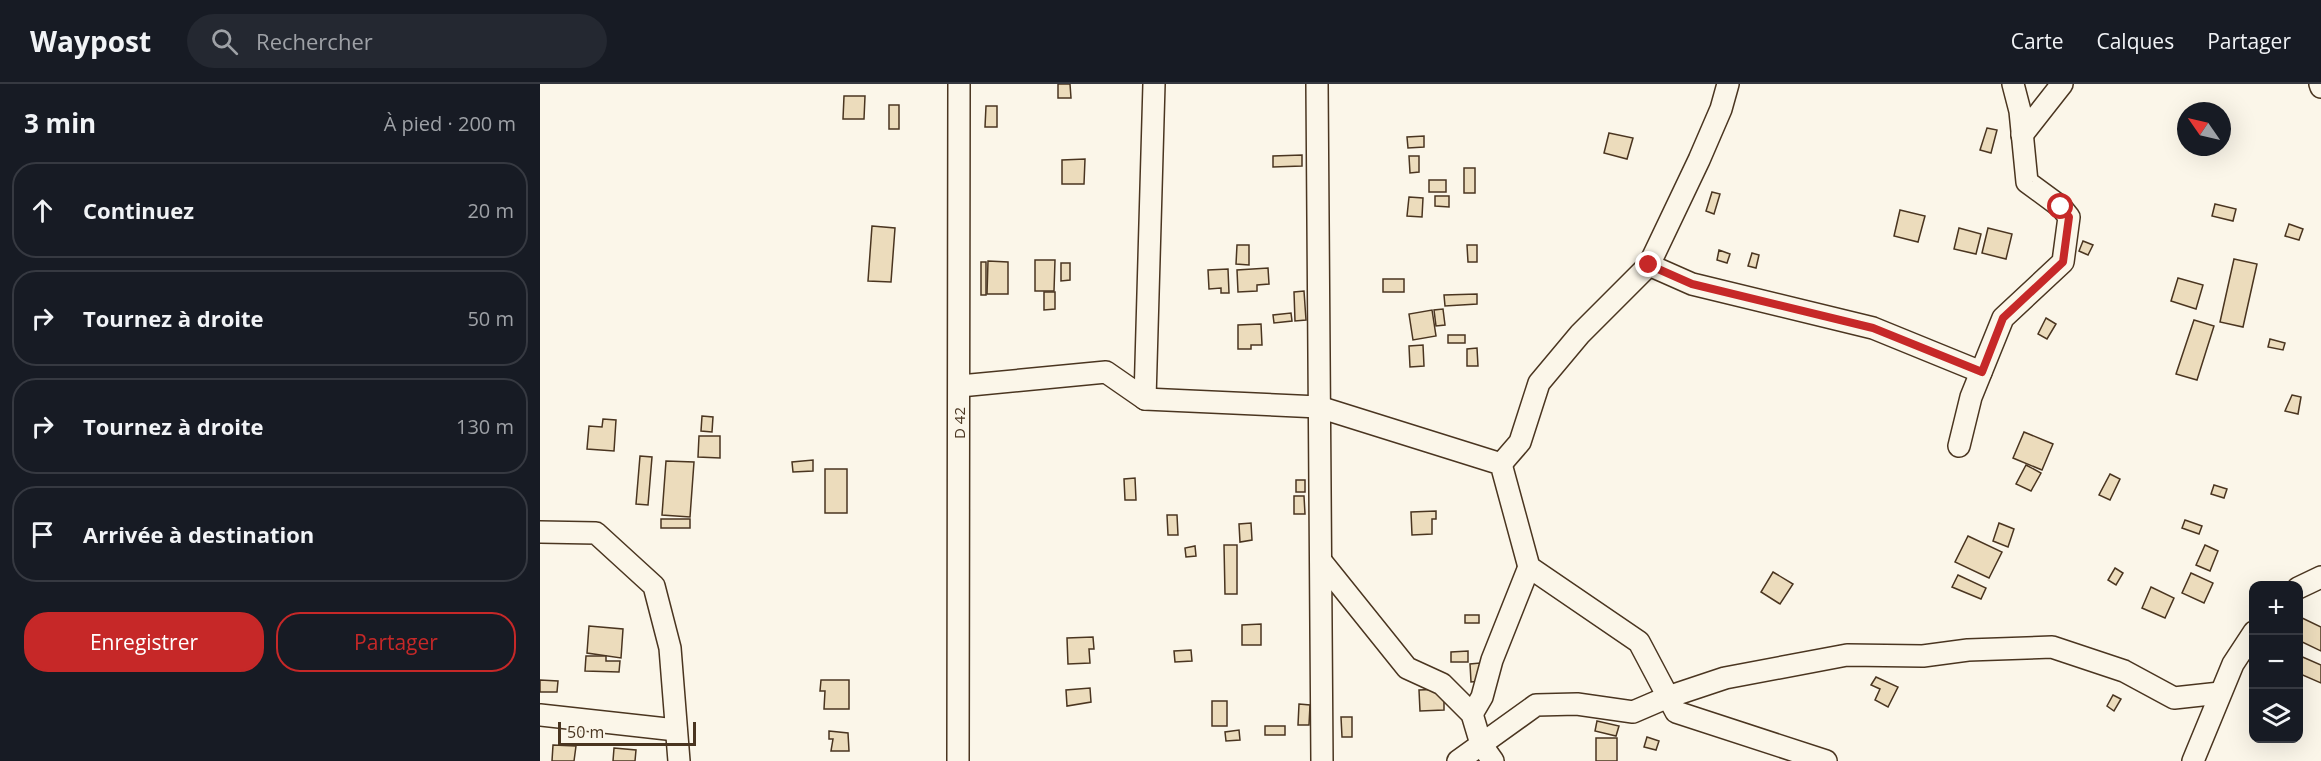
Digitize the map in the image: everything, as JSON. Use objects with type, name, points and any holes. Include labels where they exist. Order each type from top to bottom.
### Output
[{"type":"street","name":"D 42","points":[[958,761],[959,84]]},
{"type":"street","points":[[1145,399],[1154,84]]},
{"type":"street","points":[[1317,84],[1323,761]]},
{"type":"street","points":[[1501,464],[1521,442],[1539,383],[1580,334],[1649,265],[1699,160],[1721,109],[1728,84]]},
{"type":"street","points":[[1959,446],[1971,397],[2003,318],[2063,262],[2069,217],[2061,207],[2027,182],[2013,84]]},
{"type":"street","points":[[2022,135],[2062,84]]},
{"type":"street","points":[[1649,265],[1692,284],[1723,293],[1873,328],[1982,372]]},
{"type":"street","points":[[960,386],[1106,372],[1145,399],[1319,407],[1501,464]]},
{"type":"street","points":[[1472,714],[1482,697],[1492,660],[1528,567],[1501,464]]},
{"type":"street","points":[[540,532],[596,533],[654,586],[670,648],[679,761]]},
{"type":"street","points":[[1321,561],[1407,668],[1442,684],[1472,714],[1487,753]]},
{"type":"street","points":[[1528,567],[1639,642],[1676,712],[1826,761]]},
{"type":"street","points":[[2303,586],[2321,577]]},
{"type":"street","points":[[2193,761],[2233,664],[2251,635]]},
{"type":"street","points":[[1458,761],[1487,753],[1536,705],[1577,704],[1633,712],[1668,697],[1725,678],[1847,655],[1923,656],[1968,650],[2052,647],[2124,671],[2174,698],[2220,693]]},
{"type":"street","points":[[540,715],[676,730]]},
{"type":"building","points":[[1058,84],[1070,84],[1071,98],[1058,98]]},
{"type":"building","points":[[844,96],[865,96],[864,119],[843,119]]},
{"type":"building","points":[[889,105],[899,105],[899,129],[889,129]]},
{"type":"building","points":[[986,106],[997,106],[997,127],[985,127]]},
{"type":"building","points":[[1987,128],[1997,130],[1991,153],[1980,150]]},
{"type":"building","points":[[1609,133],[1633,138],[1627,159],[1604,153]]},
{"type":"building","points":[[1424,136],[1424,147],[1408,148],[1407,137]]},
{"type":"building","points":[[1302,155],[1302,166],[1273,167],[1273,156]]},
{"type":"building","points":[[1409,156],[1419,156],[1419,172],[1410,173]]},
{"type":"building","points":[[1085,159],[1084,184],[1062,184],[1062,160]]},
{"type":"building","points":[[1464,168],[1475,168],[1475,193],[1464,193]]},
{"type":"building","points":[[1429,180],[1446,180],[1446,192],[1429,192]]},
{"type":"building","points":[[1712,192],[1720,194],[1714,214],[1706,211]]},
{"type":"building","points":[[1435,196],[1449,196],[1449,207],[1435,206]]},
{"type":"building","points":[[1409,197],[1423,198],[1422,217],[1407,216]]},
{"type":"building","points":[[2215,204],[2236,209],[2233,221],[2212,216]]},
{"type":"building","points":[[1900,210],[1925,216],[1918,242],[1894,236]]},
{"type":"building","points":[[2289,224],[2303,229],[2299,240],[2285,236]]},
{"type":"building","points":[[872,226],[895,228],[891,282],[868,281]]},
{"type":"building","points":[[1959,228],[1981,234],[1976,254],[1954,249]]},
{"type":"building","points":[[1988,228],[2012,234],[2006,259],[1982,253]]},
{"type":"building","points":[[2083,241],[2093,245],[2088,255],[2079,251]]},
{"type":"building","points":[[1237,245],[1249,245],[1249,265],[1236,264]]},
{"type":"building","points":[[1467,245],[1477,245],[1477,262],[1468,262]]},
{"type":"building","points":[[1719,250],[1730,254],[1727,263],[1717,260]]},
{"type":"building","points":[[1752,253],[1759,255],[1756,268],[1748,266]]},
{"type":"building","points":[[2234,259],[2257,264],[2243,327],[2220,322]]},
{"type":"building","points":[[1035,260],[1055,260],[1054,291],[1035,291]]},
{"type":"building","points":[[988,261],[1008,262],[1008,294],[987,294]]},
{"type":"building","points":[[981,262],[986,262],[986,295],[981,295]]},
{"type":"building","points":[[1061,263],[1070,263],[1070,280],[1061,281]]},
{"type":"building","points":[[1268,268],[1269,284],[1257,285],[1257,291],[1238,292],[1237,270]]},
{"type":"building","points":[[1228,269],[1229,293],[1221,293],[1221,288],[1209,289],[1208,270]]},
{"type":"building","points":[[2178,278],[2203,285],[2196,309],[2171,301]]},
{"type":"building","points":[[1383,279],[1404,279],[1404,292],[1383,292]]},
{"type":"building","points":[[1304,291],[1306,320],[1295,321],[1294,292]]},
{"type":"building","points":[[1044,292],[1055,292],[1055,309],[1044,310]]},
{"type":"building","points":[[1477,294],[1477,304],[1445,306],[1444,295]]},
{"type":"building","points":[[1443,309],[1445,325],[1436,326],[1434,310]]},
{"type":"building","points":[[1432,310],[1436,336],[1413,340],[1409,314]]},
{"type":"building","points":[[1291,313],[1292,321],[1274,323],[1273,315]]},
{"type":"building","points":[[2046,318],[2056,324],[2047,339],[2038,334]]},
{"type":"building","points":[[2194,320],[2214,326],[2197,380],[2176,374]]},
{"type":"building","points":[[1261,324],[1262,345],[1251,345],[1251,349],[1238,349],[1238,325]]},
{"type":"building","points":[[1448,335],[1465,335],[1465,343],[1448,343]]},
{"type":"building","points":[[2270,339],[2285,343],[2283,350],[2268,347]]},
{"type":"building","points":[[1423,345],[1424,366],[1410,367],[1409,346]]},
{"type":"building","points":[[1477,348],[1478,366],[1467,366],[1467,349]]},
{"type":"building","points":[[2292,395],[2301,397],[2298,414],[2285,411]]},
{"type":"building","points":[[702,416],[713,417],[712,432],[701,431]]},
{"type":"building","points":[[603,419],[616,420],[614,451],[587,449],[589,426],[602,427]]},
{"type":"building","points":[[2024,432],[2053,444],[2042,470],[2013,458]]},
{"type":"building","points":[[699,436],[720,436],[720,458],[698,457]]},
{"type":"building","points":[[640,456],[652,457],[648,505],[636,504]]},
{"type":"building","points":[[813,460],[813,471],[793,472],[792,462]]},
{"type":"building","points":[[666,461],[694,462],[690,517],[662,515]]},
{"type":"building","points":[[2026,465],[2041,473],[2031,491],[2016,484]]},
{"type":"building","points":[[825,469],[847,469],[847,513],[825,513]]},
{"type":"building","points":[[2110,474],[2120,479],[2110,500],[2099,495]]},
{"type":"building","points":[[1135,478],[1136,500],[1125,500],[1124,479]]},
{"type":"building","points":[[1296,480],[1305,480],[1305,492],[1296,492]]},
{"type":"building","points":[[2214,485],[2227,489],[2224,498],[2211,494]]},
{"type":"building","points":[[1294,496],[1304,496],[1305,514],[1294,514]]},
{"type":"building","points":[[1436,511],[1436,519],[1432,519],[1432,534],[1412,535],[1411,512]]},
{"type":"building","points":[[1167,515],[1177,515],[1178,535],[1168,535]]},
{"type":"building","points":[[661,519],[690,519],[690,528],[661,528]]},
{"type":"building","points":[[2185,520],[2202,526],[2199,534],[2182,528]]},
{"type":"building","points":[[1251,523],[1252,540],[1240,542],[1239,524]]},
{"type":"building","points":[[1999,523],[2014,529],[2008,547],[1993,541]]},
{"type":"building","points":[[1968,536],[2002,552],[1989,578],[1955,562]]},
{"type":"building","points":[[1224,545],[1237,545],[1237,594],[1225,594]]},
{"type":"building","points":[[2205,545],[2218,551],[2210,571],[2196,565]]},
{"type":"building","points":[[1195,546],[1196,556],[1186,557],[1185,548]]},
{"type":"building","points":[[2115,568],[2123,573],[2116,585],[2108,580]]},
{"type":"building","points":[[1773,572],[1793,584],[1780,604],[1761,592]]},
{"type":"building","points":[[2191,573],[2213,583],[2204,603],[2182,593]]},
{"type":"building","points":[[1958,575],[1986,588],[1981,599],[1952,587]]},
{"type":"building","points":[[2151,587],[2174,598],[2165,618],[2142,608]]},
{"type":"building","points":[[1465,615],[1479,615],[1479,623],[1465,623]]},
{"type":"building","points":[[2303,618],[2321,627],[2321,651],[2303,642]]},
{"type":"building","points":[[1261,624],[1261,645],[1242,645],[1242,625]]},
{"type":"building","points":[[589,626],[623,629],[621,658],[587,653]]},
{"type":"building","points":[[1093,637],[1094,649],[1089,649],[1090,663],[1068,664],[1067,638]]},
{"type":"building","points":[[1191,650],[1192,661],[1175,662],[1174,651]]},
{"type":"building","points":[[1468,651],[1468,662],[1451,662],[1451,652]]},
{"type":"building","points":[[586,656],[606,656],[606,661],[620,661],[619,672],[585,671]]},
{"type":"building","points":[[2303,657],[2321,665],[2321,683],[2303,675]]},
{"type":"building","points":[[1480,663],[1481,681],[1471,682],[1470,664]]},
{"type":"building","points":[[1876,677],[1898,687],[1888,707],[1875,700],[1880,689],[1871,685]]},
{"type":"building","points":[[540,680],[558,681],[557,692],[540,692]]},
{"type":"building","points":[[821,680],[849,680],[849,709],[824,709],[825,691],[820,691]]},
{"type":"building","points":[[1090,688],[1091,702],[1067,706],[1066,690]]},
{"type":"building","points":[[1444,689],[1444,710],[1420,711],[1419,690]]},
{"type":"building","points":[[2113,695],[2121,699],[2114,711],[2107,706]]},
{"type":"building","points":[[1212,701],[1227,701],[1227,726],[1212,726]]},
{"type":"building","points":[[1299,704],[1310,705],[1309,725],[1298,725]]},
{"type":"building","points":[[1341,717],[1352,717],[1352,737],[1342,737]]},
{"type":"building","points":[[1597,721],[1619,726],[1616,736],[1595,731]]},
{"type":"building","points":[[1265,726],[1285,726],[1285,735],[1265,735]]},
{"type":"building","points":[[1239,730],[1240,740],[1226,741],[1225,732]]},
{"type":"building","points":[[829,731],[848,733],[849,751],[831,751],[833,739],[829,739]]},
{"type":"building","points":[[1647,737],[1659,741],[1656,750],[1644,747]]},
{"type":"building","points":[[1596,738],[1617,738],[1617,761],[1596,761]]},
{"type":"building","points":[[553,745],[576,746],[574,761],[552,761]]},
{"type":"building","points":[[614,748],[636,750],[635,761],[613,761]]},
{"type":"route","points":[[1649,265],[1692,284],[1743,299],[1873,328],[1982,372],[2003,318],[2039,287],[2063,262],[2069,217],[2061,207]]}]
